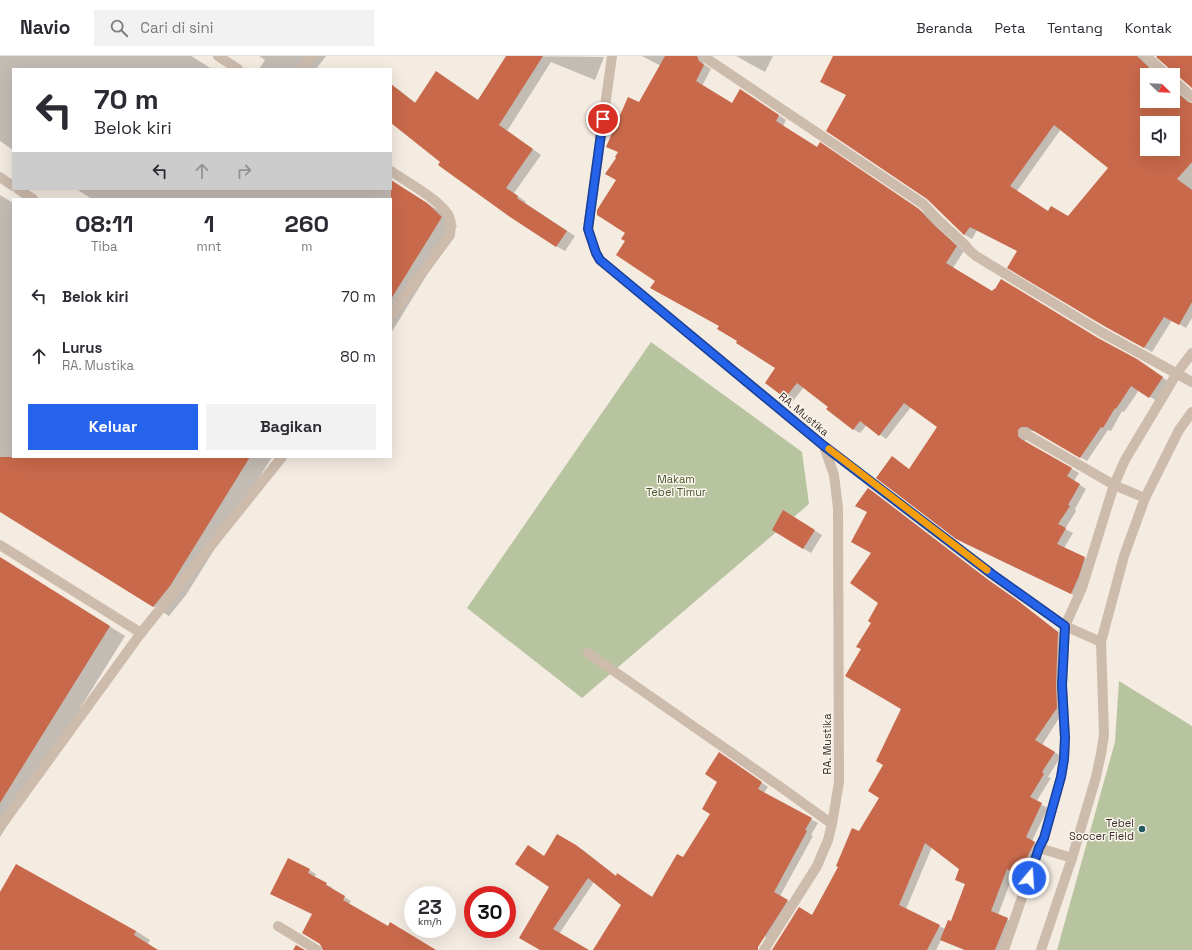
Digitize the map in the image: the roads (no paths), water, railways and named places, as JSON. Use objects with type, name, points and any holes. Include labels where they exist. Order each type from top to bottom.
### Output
[{"type":"street","points":[[218,56],[236,68]]},
{"type":"street","points":[[303,68],[311,56]]},
{"type":"street","name":"RA. Mustika","points":[[612,56],[588,229],[596,253],[600,260],[824,446],[834,475],[838,508],[839,782],[828,840],[817,866],[764,950]]},
{"type":"street","points":[[703,56],[923,204],[976,256],[1101,332],[1185,378]]},
{"type":"street","points":[[1146,56],[1160,68]]},
{"type":"street","points":[[1180,86],[1192,97]]},
{"type":"street","points":[[392,172],[438,203],[447,211],[450,219],[450,235],[392,314]]},
{"type":"street","points":[[0,178],[12,185]]},
{"type":"street","points":[[20,190],[32,198]]},
{"type":"street","points":[[1004,950],[1043,850],[1044,838],[1061,777],[1065,738],[1062,685],[1068,627],[1125,460],[1185,378],[1192,353]]},
{"type":"street","points":[[1041,950],[1072,858],[1096,777],[1101,754],[1104,735],[1101,642],[1124,556],[1142,497],[1179,430],[1192,412]]},
{"type":"street","points":[[1024,433],[1116,486],[1142,497]]},
{"type":"street","points":[[824,446],[992,574],[1068,627],[1101,642]]},
{"type":"street","points":[[0,827],[141,633],[281,458]]},
{"type":"street","points":[[0,545],[141,633]]},
{"type":"street","points":[[588,653],[832,824]]},
{"type":"street","points":[[1043,850],[1072,858]]},
{"type":"street","points":[[278,926],[317,950]]},
{"type":"place","name":"Tebel Soccer Field","points":[[1142,829]]},
{"type":"park label","name":"Makam Tebel Timur","points":[[676,485]]}]
